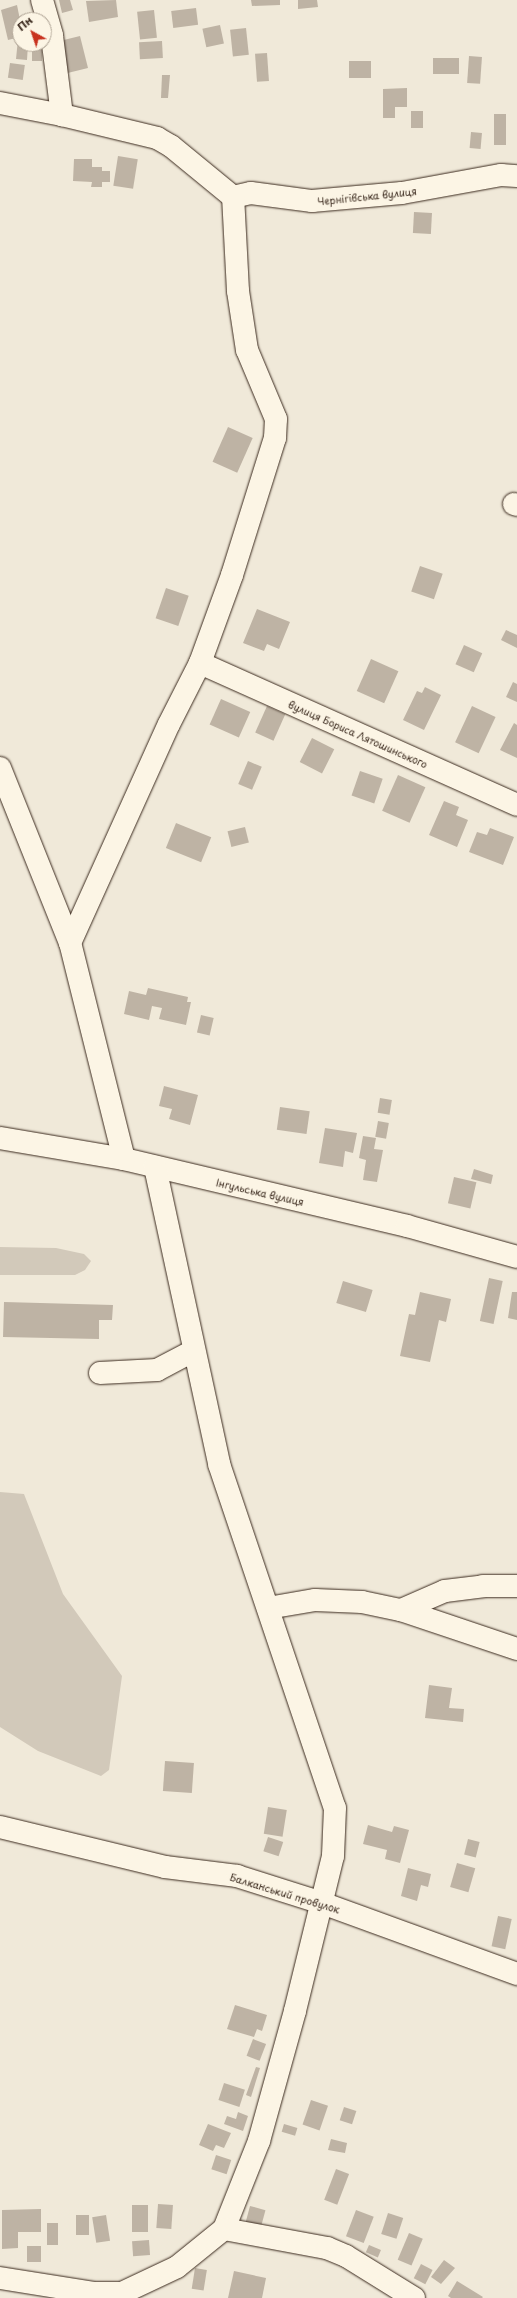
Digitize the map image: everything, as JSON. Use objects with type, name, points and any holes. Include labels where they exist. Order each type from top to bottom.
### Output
[{"type":"street","points":[[42,0],[52,36],[62,114]]},
{"type":"street","points":[[0,103],[62,114],[157,138],[171,146],[232,197],[238,291],[247,350],[276,419],[277,427],[232,575],[200,664],[169,724],[70,943]]},
{"type":"street","name":"Чернігівська вулиця","points":[[232,197],[251,193],[312,201],[402,193],[501,175],[517,176]]},
{"type":"street","name":"вулиця Бориса Лятошинського","points":[[200,664],[517,805]]},
{"type":"street","points":[[0,768],[70,943],[124,1159]]},
{"type":"street","name":"Інгульська вулиця","points":[[0,1138],[124,1159],[407,1226],[517,1257]]},
{"type":"street","points":[[122,2293],[177,2267],[224,2229],[259,2141],[295,2011],[333,1856],[335,1808],[219,1464],[193,1351],[155,1167]]},
{"type":"street","points":[[100,1373],[158,1370],[193,1351]]},
{"type":"street","points":[[401,1610],[445,1591],[482,1586],[517,1586]]},
{"type":"street","points":[[268,1608],[315,1600],[362,1602],[401,1610],[517,1649]]},
{"type":"street","name":"Балканський провулок","points":[[0,1827],[165,1867],[237,1876],[322,1903],[517,1974]]},
{"type":"street","points":[[224,2229],[327,2248],[346,2256],[414,2298]]},
{"type":"street","points":[[0,2278],[94,2295],[122,2293],[145,2298]]},
{"type":"shaded area","points":[[0,1247],[56,1248],[84,1254],[91,1261],[85,1270],[75,1275],[0,1275]]},
{"type":"shaded area","points":[[0,1492],[24,1494],[63,1594],[122,1676],[109,1770],[101,1776],[38,1751],[0,1727]]},
{"type":"building","points":[[59,0],[70,0],[73,10],[62,13]]},
{"type":"building","points":[[116,0],[118,17],[89,22],[86,1]]},
{"type":"building","points":[[251,0],[280,0],[280,5],[252,6]]},
{"type":"building","points":[[298,0],[317,0],[318,7],[298,9]]},
{"type":"building","points":[[17,5],[18,12],[12,12],[12,39],[8,40],[1,10]]},
{"type":"building","points":[[196,8],[198,25],[173,28],[171,11]]},
{"type":"building","points":[[154,10],[157,38],[140,40],[137,12]]},
{"type":"building","points":[[220,25],[224,44],[206,47],[202,29]]},
{"type":"building","points":[[246,28],[249,55],[233,57],[230,30]]},
{"type":"building","points":[[80,36],[88,68],[67,73],[59,41]]},
{"type":"building","points":[[162,41],[163,58],[140,59],[139,42]]},
{"type":"building","points":[[17,52],[28,52],[27,60],[16,59]]},
{"type":"building","points":[[32,52],[42,52],[42,61],[32,61]]},
{"type":"building","points":[[267,53],[269,81],[257,82],[255,54]]},
{"type":"building","points":[[469,56],[482,57],[480,84],[467,83]]},
{"type":"building","points":[[433,58],[459,58],[459,74],[433,74]]},
{"type":"building","points":[[349,61],[371,61],[371,78],[349,78]]},
{"type":"building","points":[[10,63],[25,65],[23,80],[8,78]]},
{"type":"building","points":[[162,75],[170,75],[168,98],[161,98]]},
{"type":"building","points":[[407,88],[407,107],[395,107],[395,118],[383,118],[383,89]]},
{"type":"building","points":[[411,111],[423,111],[423,128],[411,128]]},
{"type":"building","points":[[494,114],[506,114],[506,145],[494,145]]},
{"type":"building","points":[[471,132],[482,133],[481,149],[470,148]]},
{"type":"building","points":[[118,156],[138,159],[133,189],[113,186]]},
{"type":"building","points":[[74,159],[92,159],[92,167],[102,167],[102,171],[110,171],[110,182],[102,182],[102,187],[91,187],[92,182],[73,181]]},
{"type":"building","points":[[414,212],[432,213],[431,234],[413,233]]},
{"type":"building","points":[[228,427],[253,438],[237,473],[213,462]]},
{"type":"building","points":[[420,566],[443,574],[434,599],[411,592]]},
{"type":"building","points":[[166,588],[189,596],[178,626],[156,618]]},
{"type":"building","points":[[257,609],[290,622],[279,649],[267,644],[264,651],[243,643]]},
{"type":"building","points":[[506,630],[517,635],[517,648],[501,640]]},
{"type":"building","points":[[464,645],[482,653],[474,672],[455,664]]},
{"type":"building","points":[[371,659],[398,671],[384,703],[357,691]]},
{"type":"building","points":[[513,682],[517,684],[517,702],[506,697]]},
{"type":"building","points":[[425,687],[441,695],[424,730],[403,720],[417,691],[422,693]]},
{"type":"building","points":[[221,699],[250,712],[239,738],[210,725]]},
{"type":"building","points":[[267,706],[285,714],[273,741],[255,732]]},
{"type":"building","points":[[472,706],[496,717],[479,753],[455,742]]},
{"type":"building","points":[[514,723],[517,725],[517,758],[500,750]]},
{"type":"building","points":[[312,738],[334,749],[322,773],[300,762]]},
{"type":"building","points":[[248,761],[262,767],[252,790],[238,784]]},
{"type":"building","points":[[360,771],[383,779],[374,803],[352,796]]},
{"type":"building","points":[[398,775],[425,787],[410,823],[382,811]]},
{"type":"building","points":[[444,801],[459,807],[456,815],[468,820],[457,847],[429,835]]},
{"type":"building","points":[[176,823],[211,837],[201,862],[166,848]]},
{"type":"building","points":[[245,827],[249,843],[231,847],[228,831]]},
{"type":"building","points":[[490,828],[514,837],[503,865],[469,852],[477,832],[487,835]]},
{"type":"building","points":[[148,988],[188,997],[187,1002],[191,1002],[186,1025],[159,1019],[162,1008],[152,1006],[149,1020],[124,1014],[129,991],[146,995]]},
{"type":"building","points":[[201,1015],[214,1018],[210,1035],[197,1033]]},
{"type":"building","points":[[164,1086],[198,1095],[190,1125],[169,1119],[172,1109],[159,1106]]},
{"type":"building","points":[[380,1098],[392,1100],[390,1115],[378,1113]]},
{"type":"building","points":[[280,1107],[310,1111],[307,1134],[277,1130]]},
{"type":"building","points":[[378,1121],[389,1123],[386,1139],[375,1137]]},
{"type":"building","points":[[325,1128],[357,1133],[353,1153],[345,1151],[343,1167],[319,1163]]},
{"type":"building","points":[[363,1136],[376,1138],[374,1149],[383,1150],[377,1182],[363,1180],[366,1160],[359,1158]]},
{"type":"building","points":[[474,1169],[493,1175],[491,1184],[471,1179]]},
{"type":"building","points":[[454,1177],[476,1182],[470,1208],[448,1203]]},
{"type":"building","points":[[489,1278],[503,1281],[494,1324],[480,1321]]},
{"type":"building","points":[[343,1281],[373,1290],[366,1312],[336,1303]]},
{"type":"building","points":[[420,1292],[451,1299],[446,1322],[439,1320],[430,1362],[400,1356],[409,1314],[415,1315]]},
{"type":"building","points":[[512,1292],[517,1292],[517,1320],[508,1318]]},
{"type":"building","points":[[4,1302],[113,1305],[112,1320],[99,1320],[99,1339],[3,1337]]},
{"type":"building","points":[[429,1685],[452,1688],[449,1708],[464,1709],[463,1722],[425,1718]]},
{"type":"building","points":[[165,1761],[194,1763],[192,1793],[163,1791]]},
{"type":"building","points":[[268,1807],[287,1810],[283,1837],[264,1834]]},
{"type":"building","points":[[368,1825],[392,1832],[394,1826],[409,1830],[400,1863],[385,1859],[387,1850],[363,1844]]},
{"type":"building","points":[[268,1837],[283,1842],[279,1856],[263,1851]]},
{"type":"building","points":[[468,1839],[480,1842],[476,1857],[464,1855]]},
{"type":"building","points":[[457,1863],[475,1868],[468,1892],[450,1887]]},
{"type":"building","points":[[408,1868],[431,1874],[428,1887],[421,1885],[417,1901],[401,1896]]},
{"type":"building","points":[[498,1916],[512,1919],[505,1949],[492,1946]]},
{"type":"building","points":[[235,2005],[267,2015],[262,2031],[257,2029],[254,2037],[227,2029]]},
{"type":"building","points":[[253,2039],[266,2044],[260,2061],[247,2056]]},
{"type":"building","points":[[256,2067],[260,2068],[251,2097],[246,2095]]},
{"type":"building","points":[[224,2083],[245,2090],[239,2107],[218,2100]]},
{"type":"building","points":[[311,2100],[328,2106],[320,2130],[303,2125]]},
{"type":"building","points":[[344,2107],[356,2111],[352,2124],[340,2120]]},
{"type":"building","points":[[238,2112],[248,2116],[243,2131],[224,2124],[227,2116],[236,2119]]},
{"type":"building","points":[[208,2124],[231,2133],[224,2148],[216,2145],[213,2151],[199,2145]]},
{"type":"building","points":[[284,2124],[297,2128],[295,2136],[282,2132]]},
{"type":"building","points":[[331,2139],[347,2143],[345,2153],[328,2150]]},
{"type":"building","points":[[216,2155],[231,2160],[227,2174],[211,2169]]},
{"type":"building","points":[[336,2169],[349,2174],[337,2205],[324,2200]]},
{"type":"building","points":[[158,2204],[173,2205],[171,2229],[156,2228]]},
{"type":"building","points":[[132,2205],[148,2205],[148,2232],[132,2232]]},
{"type":"building","points":[[250,2206],[265,2210],[261,2227],[246,2222]]},
{"type":"building","points":[[41,2209],[41,2232],[18,2232],[18,2248],[2,2249],[2,2210]]},
{"type":"building","points":[[356,2210],[374,2217],[364,2243],[346,2236]]},
{"type":"building","points":[[388,2213],[403,2218],[396,2239],[381,2234]]},
{"type":"building","points":[[76,2215],[89,2215],[89,2235],[76,2235]]},
{"type":"building","points":[[106,2215],[110,2241],[96,2243],[92,2217]]},
{"type":"building","points":[[47,2223],[58,2223],[58,2245],[47,2245]]},
{"type":"building","points":[[409,2233],[423,2239],[411,2266],[398,2260]]},
{"type":"building","points":[[149,2240],[150,2255],[133,2256],[132,2241]]},
{"type":"building","points":[[369,2245],[381,2250],[378,2257],[366,2252]]},
{"type":"building","points":[[27,2246],[41,2246],[41,2262],[27,2262]]},
{"type":"building","points":[[444,2260],[455,2268],[441,2284],[431,2277]]},
{"type":"building","points":[[421,2264],[433,2270],[425,2284],[414,2278]]},
{"type":"building","points":[[195,2268],[207,2270],[204,2291],[192,2289]]},
{"type":"building","points":[[234,2271],[266,2278],[262,2298],[228,2298]]},
{"type":"building","points":[[457,2281],[483,2297],[451,2298],[448,2296]]}]
